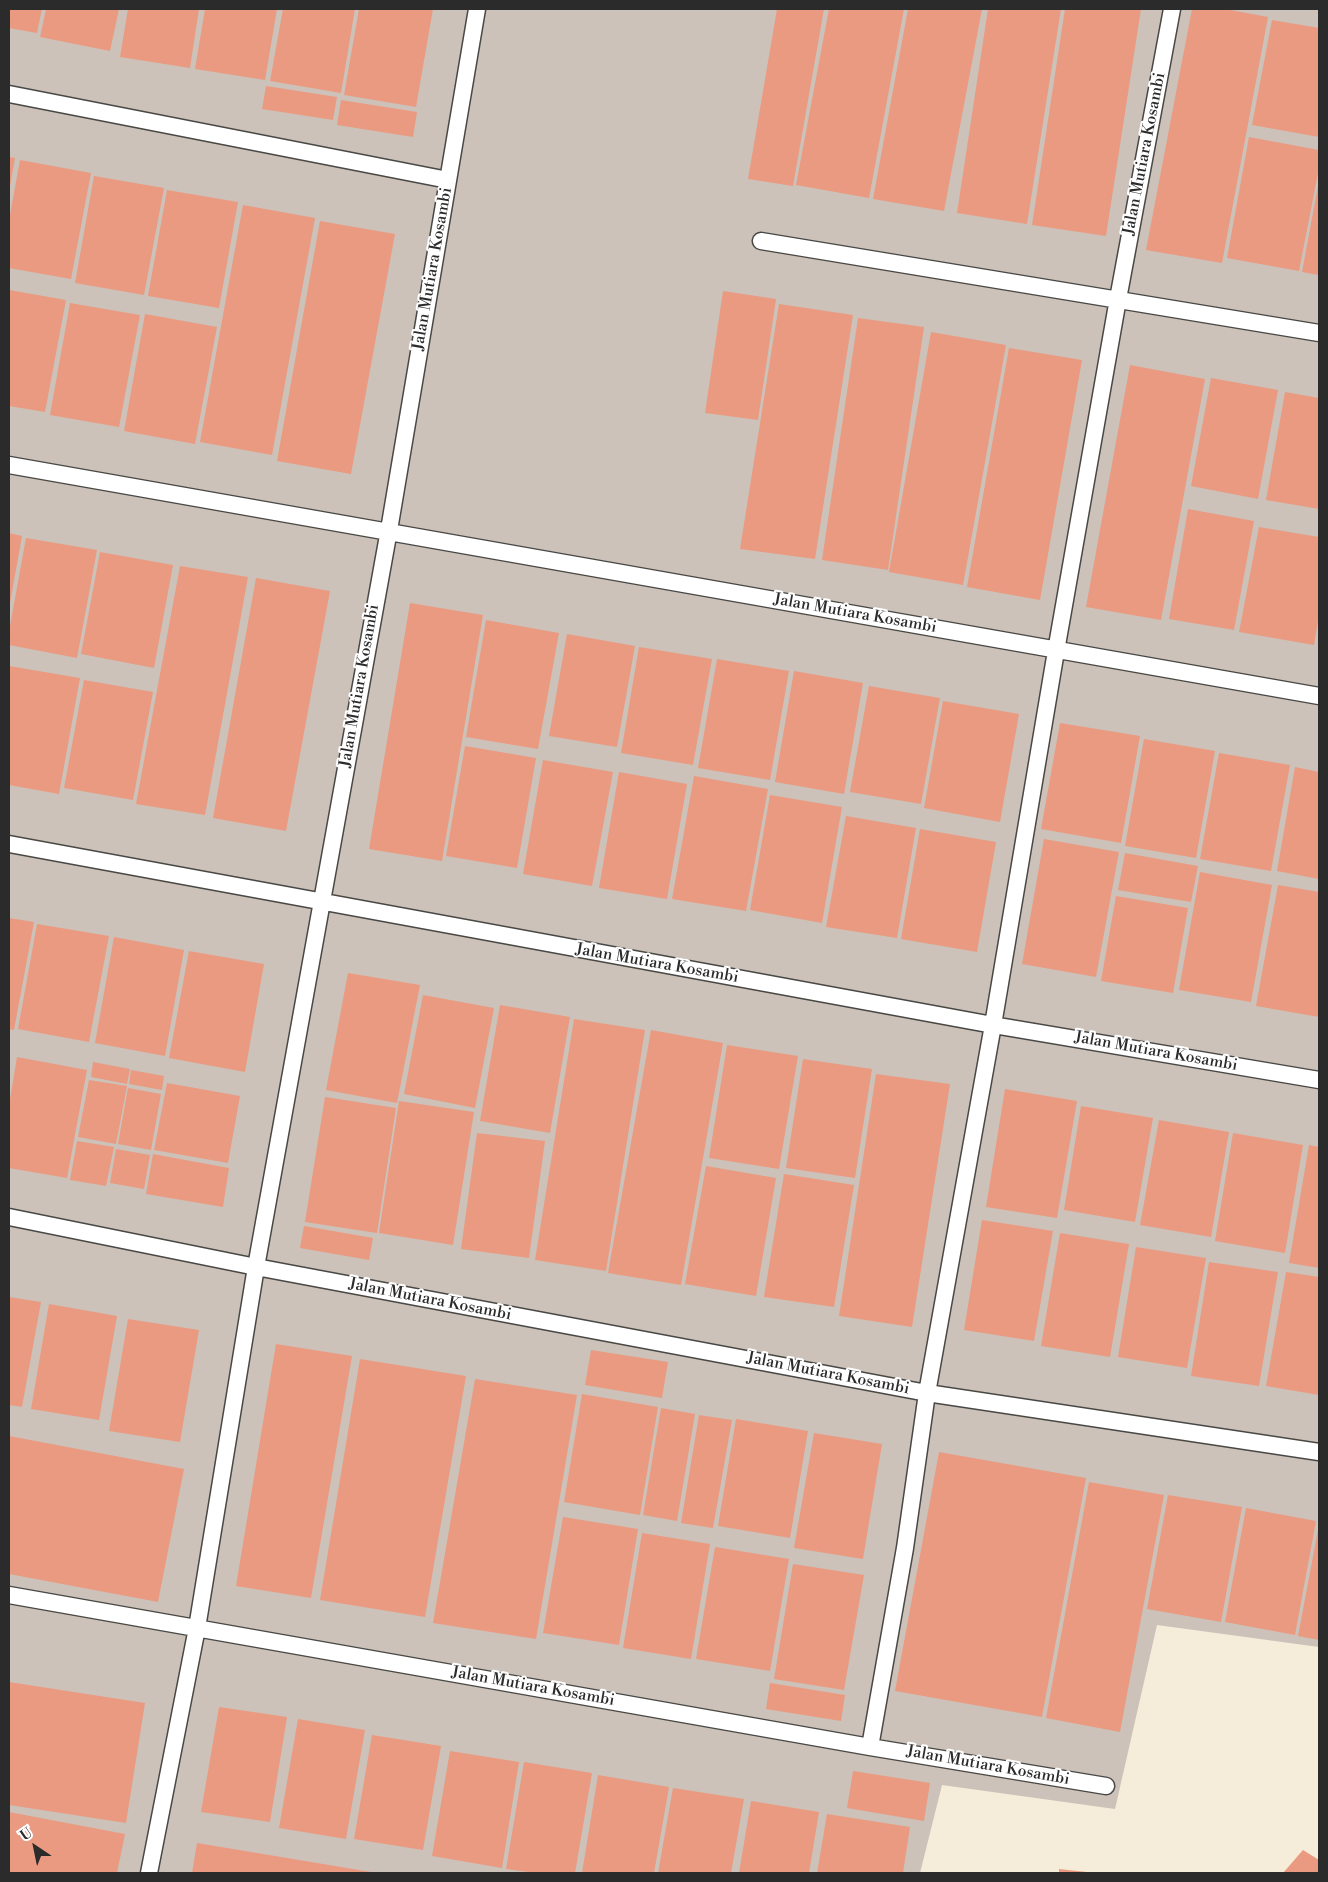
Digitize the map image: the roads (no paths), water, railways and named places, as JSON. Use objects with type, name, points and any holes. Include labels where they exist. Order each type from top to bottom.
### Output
[{"type":"lane","name":"Jalan Mutiara Kosambi","points":[[149,1873],[197,1628],[256,1267],[388,530],[477,9]]},
{"type":"lane","name":"Jalan Mutiara Kosambi","points":[[870,1746],[905,1548],[927,1393],[993,1025],[1056,651],[1118,299],[1172,9]]},
{"type":"lane","points":[[9,94],[448,180]]},
{"type":"lane","points":[[761,241],[1319,333]]},
{"type":"lane","name":"Jalan Mutiara Kosambi","points":[[9,465],[388,530],[1056,651],[1319,696]]},
{"type":"lane","name":"Jalan Mutiara Kosambi","points":[[9,844],[993,1025],[1319,1080]]},
{"type":"lane","name":"Jalan Mutiara Kosambi","points":[[9,1217],[256,1267],[927,1393],[1319,1452]]},
{"type":"lane","name":"Jalan Mutiara Kosambi","points":[[9,1595],[1106,1786]]}]
